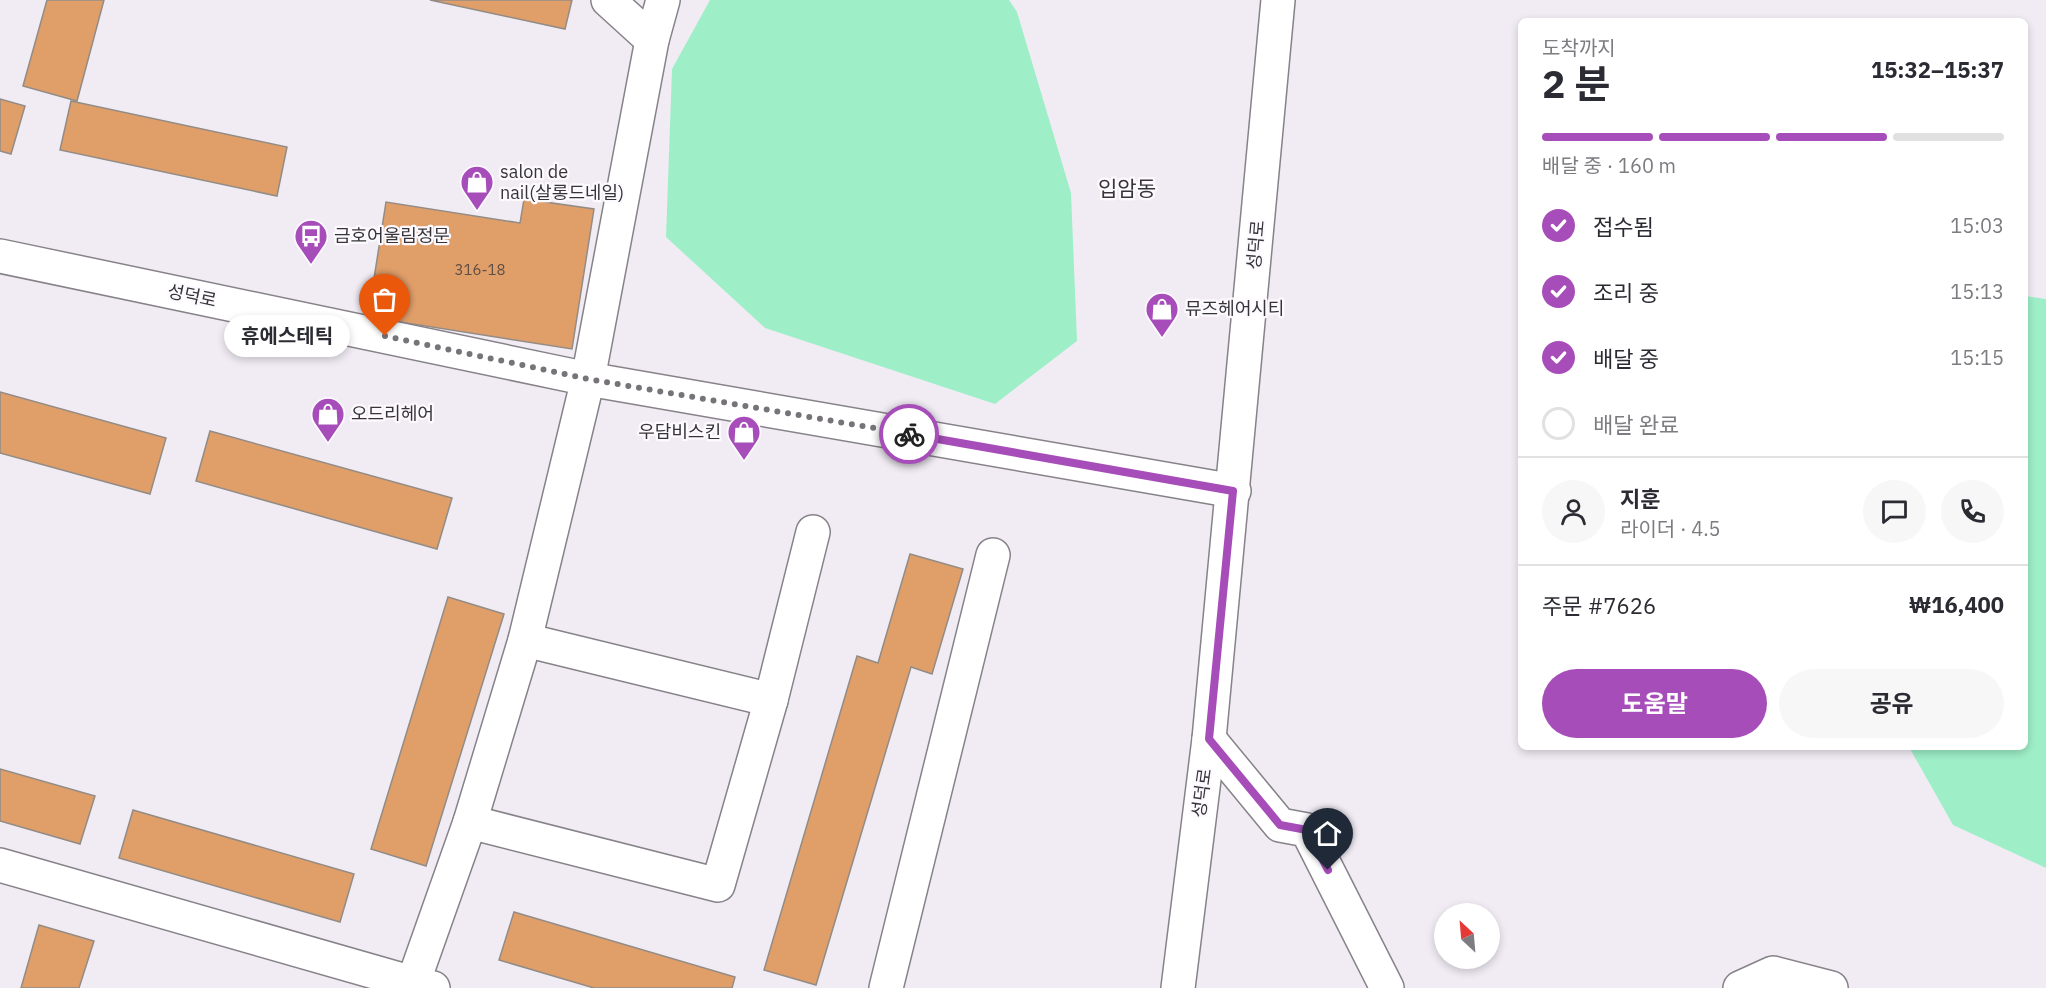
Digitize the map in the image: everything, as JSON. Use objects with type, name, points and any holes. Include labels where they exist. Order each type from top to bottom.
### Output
[{"type":"street","points":[[608,0],[652,40]]},
{"type":"street","points":[[0,865],[423,985],[525,640],[588,379],[652,40],[663,0]]},
{"type":"street","name":"성덕로","points":[[1178,988],[1209,739],[1278,0]]},
{"type":"street","name":"성덕로","points":[[0,256],[588,379],[1233,491]]},
{"type":"street","points":[[470,822],[718,885],[771,700],[813,532]]},
{"type":"street","points":[[886,988],[993,555]]},
{"type":"street","points":[[525,640],[771,700]]},
{"type":"street","points":[[1209,739],[1280,825],[1307,830],[1387,988]]},
{"type":"street","points":[[1740,988],[1773,974],[1831,988]]},
{"type":"green space","points":[[710,0],[1009,0],[1017,12],[1071,193],[1077,341],[995,404],[765,328],[666,237],[672,69]]},
{"type":"green space","points":[[2028,296],[2046,299],[2046,868],[1953,825],[1911,750],[2028,750]]},
{"type":"building","points":[[47,0],[104,0],[77,101],[23,86]]},
{"type":"building","points":[[430,0],[572,0],[565,29]]},
{"type":"building","points":[[0,99],[25,106],[11,154],[0,151]]},
{"type":"building","points":[[71,101],[287,147],[277,196],[60,150]]},
{"type":"building","points":[[524,199],[594,209],[572,349],[368,317],[386,202],[520,223]]},
{"type":"building","points":[[0,392],[166,438],[150,494],[0,453]]},
{"type":"building","points":[[210,431],[452,498],[437,549],[196,481]]},
{"type":"building","points":[[910,554],[963,569],[932,674],[911,667],[816,985],[764,970],[857,656],[878,663]]},
{"type":"building","points":[[448,597],[504,614],[426,866],[371,849]]},
{"type":"building","points":[[0,769],[95,796],[80,844],[0,821]]},
{"type":"building","points":[[133,810],[354,874],[340,922],[119,858]]},
{"type":"building","points":[[514,912],[735,977],[732,988],[594,988],[499,960]]},
{"type":"building","points":[[39,925],[94,941],[79,988],[21,988]]},
{"type":"way so far","points":[[385,336],[588,379],[909,434]]},
{"type":"place","name":"salon de nail(살롱드네일)","points":[[477,211]]},
{"type":"place","name":"금호어울림정문","points":[[311,265]]},
{"type":"place","name":"휴에스테틱","points":[[385,336]]},
{"type":"place","name":"뮤즈헤어시티","points":[[1162,338]]},
{"type":"place","name":"오드리헤어","points":[[328,443]]},
{"type":"place","name":"우담비스킨","points":[[744,461]]},
{"type":"district","name":"입암동","points":[[1127,189]]},
{"type":"route","points":[[909,434],[1233,491],[1209,739],[1280,825],[1307,830],[1328,870]]}]
